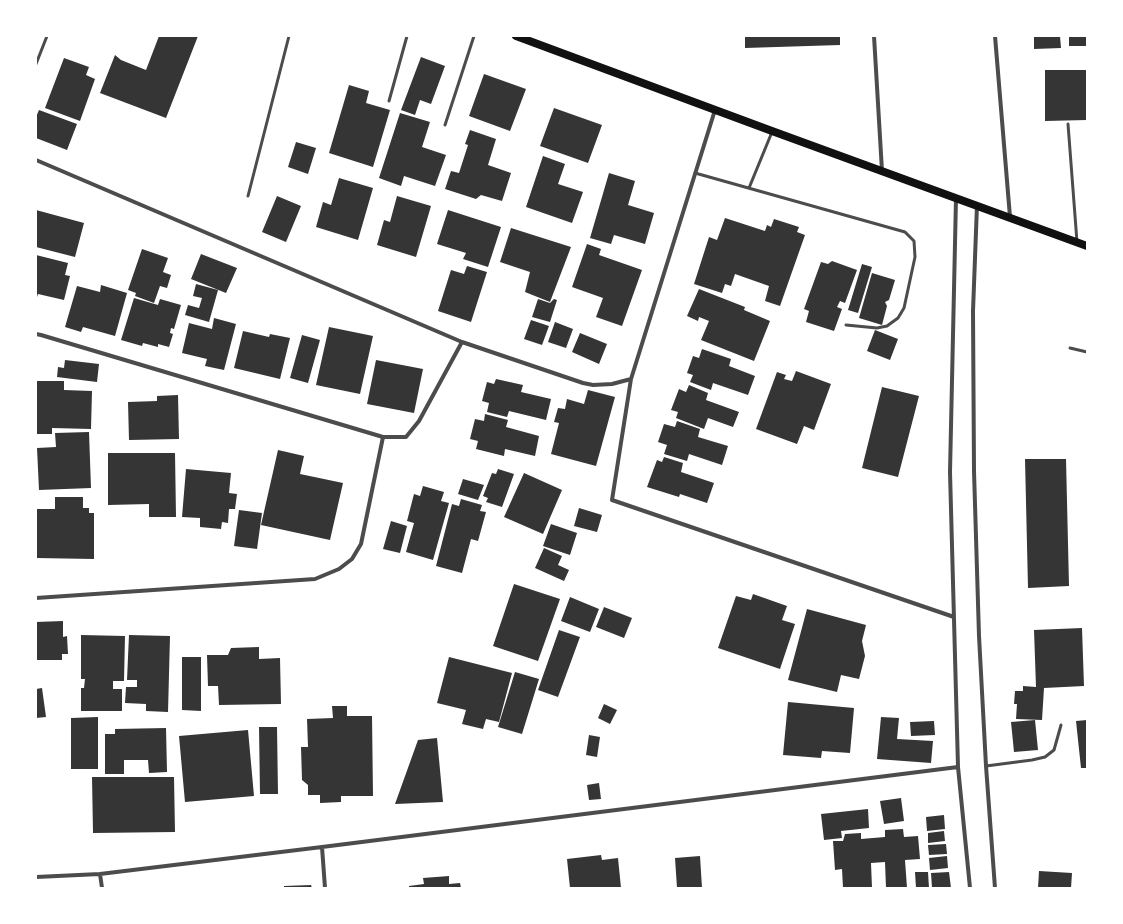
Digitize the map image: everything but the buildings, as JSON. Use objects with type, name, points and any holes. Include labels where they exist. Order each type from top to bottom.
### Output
[{"type":"main road","points":[[516,36],[1087,246]]},
{"type":"street","points":[[874,36],[882,171]]},
{"type":"street","points":[[995,36],[1010,217]]},
{"type":"street","points":[[715,110],[631,379],[612,500],[954,617]]},
{"type":"street","points":[[36,160],[462,342],[592,385],[612,384],[631,379]]},
{"type":"street","points":[[956,198],[950,472],[958,768],[970,888]]},
{"type":"street","points":[[977,205],[973,311],[974,471],[979,636],[986,766],[995,888]]},
{"type":"street","points":[[36,334],[41,334],[383,437],[406,437],[419,421],[462,342]]},
{"type":"street","points":[[36,598],[315,579],[339,569],[352,559],[361,544],[383,437]]},
{"type":"street","points":[[36,878],[100,874],[958,768]]},
{"type":"street","points":[[322,847],[325,888]]},
{"type":"street","points":[[100,874],[102,888]]},
{"type":"lane","points":[[36,63],[47,36]]},
{"type":"lane","points":[[248,196],[289,36]]},
{"type":"lane","points":[[389,101],[407,36]]},
{"type":"lane","points":[[445,125],[474,36]]},
{"type":"lane","points":[[1068,124],[1077,242]]},
{"type":"lane","points":[[749,188],[772,131]]},
{"type":"lane","points":[[695,173],[905,232],[914,241],[915,256],[904,308],[898,318],[887,326],[877,328],[846,325]]},
{"type":"lane","points":[[1070,348],[1087,352]]},
{"type":"lane","points":[[986,766],[1045,757],[1054,750],[1061,725]]}]
